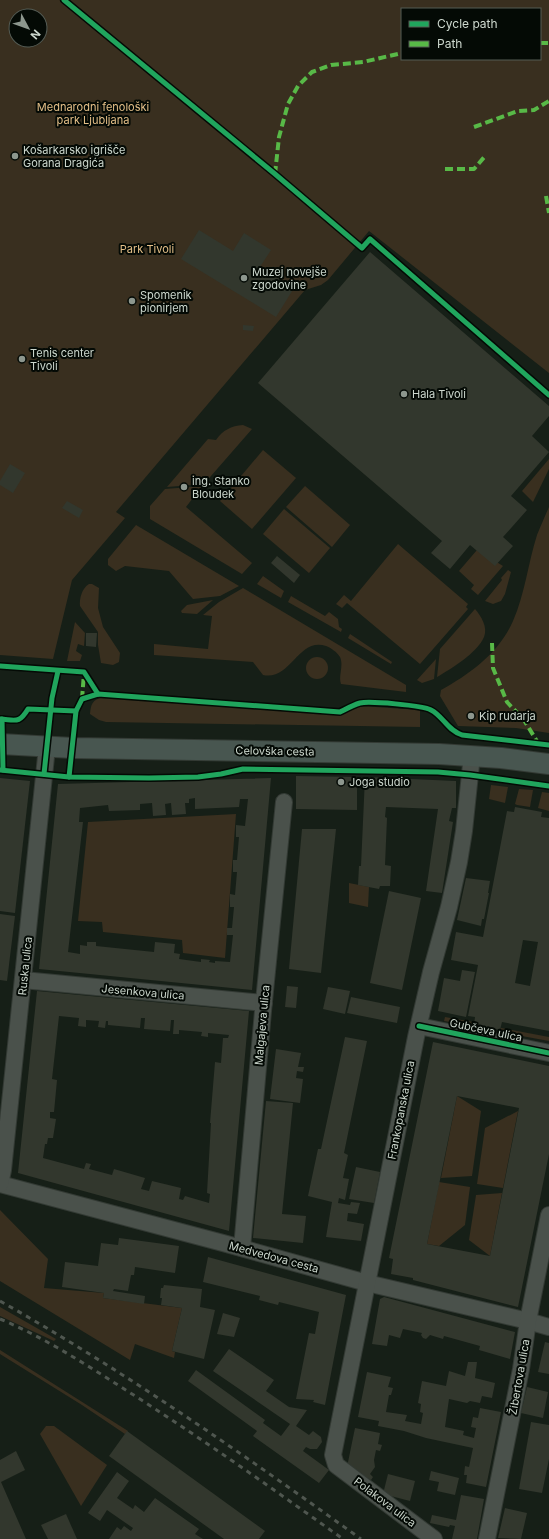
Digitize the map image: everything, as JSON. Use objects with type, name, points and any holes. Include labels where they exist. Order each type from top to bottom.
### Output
[{"type":"main road","name":"Celovška cesta","points":[[0,744],[46,747],[472,755],[549,764]]},
{"type":"street","name":"Ruska ulica","points":[[0,1184],[4,1162],[46,747]]},
{"type":"street","name":"Frankopanska ulica","points":[[336,1465],[332,1454],[419,1026],[431,972],[449,907],[464,831],[472,755]]},
{"type":"street","name":"Malgajeva ulica","points":[[242,1248],[284,802]]},
{"type":"street","name":"Jesenkova ulica","points":[[23,980],[264,1003]]},
{"type":"street","name":"Gubčeva ulica","points":[[419,1026],[549,1053]]},
{"type":"street","name":"Medvedova cesta","points":[[0,1184],[242,1248],[367,1283],[549,1327]]},
{"type":"street","name":"Žibertova ulica","points":[[487,1539],[521,1369],[528,1321],[549,1215]]},
{"type":"street","name":"Polakova ulica","points":[[336,1465],[434,1539]]},
{"type":"green space","name":"Park Tivoli","points":[[0,0],[549,0],[549,373],[369,231],[328,280],[321,285],[305,290],[116,512],[125,518],[72,580],[53,659],[0,655]]},
{"type":"green space","points":[[243,425],[252,429],[204,484],[167,487],[208,439],[216,440],[228,429]]},
{"type":"green space","points":[[263,450],[296,478],[252,529],[220,501]]},
{"type":"green space","points":[[549,459],[549,469],[533,502],[522,491]]},
{"type":"green space","points":[[202,486],[186,507],[252,563],[242,574],[150,519],[150,506],[165,489]]},
{"type":"green space","points":[[305,486],[350,525],[332,547],[286,507]]},
{"type":"green space","points":[[549,507],[549,733],[516,728],[458,726],[440,696],[441,690],[463,677],[483,662],[500,643],[507,632],[517,611],[537,535]]},
{"type":"green space","points":[[284,509],[330,548],[309,573],[263,534]]},
{"type":"green space","points":[[136,525],[239,586],[220,596],[193,599],[169,571],[125,566],[116,571],[108,565],[108,559]]},
{"type":"green space","points":[[398,544],[468,604],[466,607],[468,609],[420,664],[347,603],[342,608],[336,604],[344,595],[351,601]]},
{"type":"green space","points":[[477,550],[503,566],[478,595],[471,589],[474,585],[459,571]]},
{"type":"green space","points":[[508,570],[511,572],[505,594],[501,601],[493,604],[485,601],[502,580],[501,578]]},
{"type":"green space","points":[[263,576],[284,591],[281,598],[257,584]]},
{"type":"green space","points":[[89,584],[99,588],[98,608],[103,627],[120,653],[119,662],[113,665],[101,663],[98,645],[98,632],[80,606],[80,600],[84,588]]},
{"type":"green space","points":[[243,588],[406,685],[406,692],[341,684],[340,657],[334,650],[326,646],[316,645],[308,648],[281,672],[273,675],[263,675],[253,662],[154,655],[154,644],[208,649],[212,616],[203,615],[219,602]]},
{"type":"green space","points":[[291,596],[325,616],[329,612],[338,619],[339,627],[342,629],[341,632],[288,602]]},
{"type":"green space","points":[[213,600],[197,614],[182,613],[181,611],[187,605]]},
{"type":"green space","points":[[475,609],[482,618],[485,629],[484,637],[481,643],[464,660],[437,677],[440,649]]},
{"type":"green space","points":[[75,622],[85,633],[84,646],[78,644],[76,651],[82,655],[80,661],[67,661]]},
{"type":"green space","points":[[350,634],[392,662],[391,664],[348,638]]},
{"type":"green space","points":[[317,657],[325,660],[328,668],[325,676],[317,679],[309,676],[306,668],[309,660]]},
{"type":"green space","points":[[436,659],[434,679],[422,683],[417,680]]},
{"type":"green space","points":[[103,697],[339,715],[361,706],[420,710],[420,727],[106,722],[99,720],[90,714],[93,703]]},
{"type":"green space","points":[[491,785],[508,787],[505,803],[489,799]]},
{"type":"green space","points":[[519,789],[533,790],[530,807],[515,804]]},
{"type":"green space","points":[[542,792],[549,793],[549,811],[538,808]]},
{"type":"green space","points":[[236,814],[225,958],[183,953],[182,940],[103,932],[102,922],[78,921],[88,822]]},
{"type":"green space","points":[[349,883],[369,887],[368,907],[349,903]]},
{"type":"green space","points":[[445,1017],[473,1022],[472,1026],[444,1021]]},
{"type":"green space","points":[[501,1028],[549,1037],[549,1041],[500,1032]]},
{"type":"green space","points":[[457,1096],[481,1111],[472,1176],[441,1178]]},
{"type":"green space","points":[[518,1111],[503,1188],[477,1184],[485,1128]]},
{"type":"green space","points":[[439,1182],[470,1187],[465,1225],[439,1246],[427,1244]]},
{"type":"green space","points":[[502,1193],[490,1256],[469,1240],[476,1195]]},
{"type":"green space","points":[[0,1210],[48,1259],[44,1288],[104,1293],[103,1298],[182,1308],[172,1351],[175,1352],[174,1358],[135,1344],[130,1360],[0,1281]]},
{"type":"green space","points":[[0,1307],[56,1339],[54,1341],[0,1316]]},
{"type":"green space","points":[[0,1350],[128,1431],[125,1434],[82,1405],[0,1354]]},
{"type":"green space","points":[[46,1426],[54,1426],[107,1465],[81,1506],[40,1434]]},
{"type":"building","name":"Muzej novejše zgodovine","points":[[199,230],[233,251],[244,233],[271,250],[260,267],[294,288],[276,317],[181,259]]},
{"type":"building","name":"Hala Tivoli","points":[[370,252],[549,406],[549,416],[532,436],[549,452],[511,496],[527,510],[503,537],[513,546],[495,566],[470,545],[450,569],[431,553],[442,541],[258,383]]},
{"type":"building","points":[[243,325],[254,326],[253,331],[243,330]]},
{"type":"building","points":[[10,464],[25,473],[13,493],[0,485],[0,481]]},
{"type":"building","points":[[67,501],[83,510],[79,518],[62,508]]},
{"type":"building","points":[[277,556],[300,575],[294,583],[271,563]]},
{"type":"building","points":[[86,633],[97,633],[96,647],[86,646]]},
{"type":"building","points":[[296,776],[357,777],[357,810],[296,809]]},
{"type":"building","points":[[365,777],[456,781],[456,808],[452,808],[449,821],[453,822],[442,893],[426,891],[438,809],[386,807],[385,865],[391,866],[390,886],[380,886],[379,889],[358,885],[359,866],[361,866]]},
{"type":"building","points":[[0,778],[30,781],[15,913],[0,911]]},
{"type":"building","points":[[271,778],[252,990],[39,969],[58,784]],"holes":[[[195,798],[195,809],[239,807],[240,799],[248,799],[245,826],[236,825],[236,837],[239,837],[237,860],[233,860],[233,872],[237,872],[235,895],[230,894],[230,907],[234,907],[232,928],[227,928],[227,935],[233,935],[230,962],[215,961],[215,963],[209,962],[210,960],[201,959],[201,962],[179,959],[180,954],[174,953],[175,944],[155,942],[154,952],[96,946],[96,942],[87,942],[87,946],[80,945],[80,954],[68,952],[83,822],[79,822],[80,808],[108,805],[109,811],[140,810],[140,804],[152,803],[153,816],[166,815],[165,804],[171,803],[172,815],[186,814],[185,803],[189,803],[189,799]]]},
{"type":"building","points":[[515,807],[542,812],[541,817],[549,818],[549,1031],[502,1022],[500,1030],[474,1025],[475,1017],[468,1016],[478,965],[451,960],[456,932],[483,937],[507,811],[514,812]],"holes":[[[523,940],[538,942],[530,986],[515,983]]]},
{"type":"building","points":[[302,829],[336,829],[321,973],[289,969]]},
{"type":"building","points":[[466,878],[490,881],[484,919],[482,919],[481,926],[457,920]]},
{"type":"building","points":[[389,891],[421,898],[402,990],[370,983]]},
{"type":"building","points":[[0,914],[15,916],[7,981],[0,980]]},
{"type":"building","points":[[462,970],[475,972],[466,1017],[438,1011],[444,978],[460,981]]},
{"type":"building","points":[[287,986],[298,987],[296,1008],[285,1007]]},
{"type":"building","points":[[328,987],[350,991],[345,1014],[323,1009]]},
{"type":"building","points":[[37,991],[249,1011],[229,1231],[18,1173]],"holes":[[[59,1016],[79,1018],[78,1026],[86,1027],[86,1020],[99,1021],[98,1027],[105,1028],[106,1021],[108,1021],[108,1025],[140,1028],[141,1018],[145,1018],[144,1029],[170,1031],[171,1020],[174,1020],[173,1034],[179,1034],[179,1030],[202,1032],[201,1036],[208,1037],[208,1033],[229,1035],[228,1038],[223,1038],[221,1063],[215,1062],[210,1123],[207,1193],[210,1194],[209,1203],[185,1196],[183,1200],[179,1199],[181,1188],[152,1181],[149,1191],[141,1189],[145,1178],[114,1169],[112,1175],[89,1169],[91,1164],[86,1163],[84,1169],[43,1158],[45,1144],[47,1144],[48,1138],[53,1138],[56,1119],[50,1118],[50,1112],[54,1112],[57,1080],[52,1079]]]},
{"type":"building","points":[[351,997],[400,1007],[397,1023],[347,1013]]},
{"type":"building","points":[[345,1037],[367,1041],[344,1153],[348,1155],[343,1178],[349,1179],[345,1200],[339,1198],[338,1203],[350,1205],[351,1202],[360,1203],[357,1214],[348,1213],[347,1221],[364,1224],[361,1241],[326,1237],[332,1202],[308,1196],[318,1149],[321,1149]]},
{"type":"building","points":[[433,1042],[549,1066],[549,1154],[518,1307],[413,1280],[413,1278],[391,1274],[393,1259],[389,1258]],"holes":[[[457,1096],[519,1108],[490,1256],[427,1244]]]},
{"type":"building","points":[[276,1049],[301,1053],[298,1067],[304,1067],[303,1072],[297,1071],[296,1078],[303,1079],[300,1103],[270,1099]]},
{"type":"building","points":[[266,1101],[293,1103],[282,1214],[306,1216],[303,1243],[253,1238]]},
{"type":"building","points":[[356,1167],[380,1172],[374,1203],[349,1199]]},
{"type":"building","points":[[119,1238],[179,1246],[175,1273],[135,1267],[134,1275],[131,1275],[128,1291],[114,1289],[113,1291],[145,1296],[144,1304],[103,1298],[104,1293],[62,1287],[65,1262],[98,1266],[101,1243],[118,1245]]},
{"type":"building","points":[[208,1257],[346,1295],[325,1405],[313,1402],[314,1400],[296,1399],[309,1333],[315,1334],[319,1312],[279,1302],[278,1305],[259,1300],[260,1296],[203,1282]]},
{"type":"building","points":[[164,1285],[202,1289],[200,1307],[215,1310],[204,1359],[172,1351],[182,1308],[161,1305],[161,1288],[163,1288]]},
{"type":"building","points":[[384,1297],[515,1332],[510,1359],[479,1350],[480,1346],[444,1336],[443,1339],[430,1335],[426,1339],[421,1335],[422,1333],[403,1329],[400,1338],[389,1335],[387,1346],[372,1344],[380,1299]]},
{"type":"building","points":[[223,1313],[240,1318],[234,1337],[217,1334]]},
{"type":"building","points":[[545,1342],[549,1343],[549,1374],[538,1372]]},
{"type":"building","points":[[229,1349],[274,1380],[266,1391],[289,1407],[307,1410],[296,1426],[309,1435],[313,1431],[321,1437],[322,1442],[317,1449],[310,1449],[306,1447],[303,1451],[329,1470],[319,1483],[253,1436],[257,1431],[188,1381],[196,1370],[265,1420],[263,1423],[281,1436],[290,1424],[213,1371]]},
{"type":"building","points":[[468,1362],[477,1362],[475,1378],[495,1383],[492,1398],[482,1396],[480,1403],[470,1401],[467,1403],[449,1399],[445,1427],[464,1431],[463,1435],[474,1438],[476,1428],[471,1427],[473,1417],[478,1418],[480,1408],[501,1412],[486,1487],[466,1483],[467,1475],[464,1475],[465,1466],[469,1467],[473,1448],[378,1426],[379,1421],[358,1417],[367,1372],[391,1377],[388,1387],[393,1388],[391,1395],[389,1395],[386,1412],[407,1415],[405,1421],[421,1424],[423,1413],[420,1412],[421,1404],[418,1403],[422,1381],[446,1386],[449,1371],[465,1376]]},
{"type":"building","points":[[527,1387],[548,1392],[543,1418],[521,1413]]},
{"type":"building","points":[[531,1422],[549,1425],[549,1459],[542,1493],[519,1489]]},
{"type":"building","points":[[355,1428],[380,1433],[378,1444],[382,1445],[380,1451],[376,1450],[374,1460],[375,1467],[370,1474],[373,1477],[371,1480],[347,1467]]},
{"type":"building","points":[[127,1431],[265,1531],[259,1539],[224,1539],[109,1456]]},
{"type":"building","points":[[16,1451],[25,1470],[1,1482],[26,1539],[0,1539],[0,1460]]},
{"type":"building","points":[[431,1471],[459,1478],[455,1495],[437,1491],[439,1482],[429,1480]]},
{"type":"building","points":[[117,1472],[129,1481],[117,1498],[133,1509],[135,1505],[144,1512],[155,1498],[199,1529],[195,1534],[203,1539],[109,1539],[117,1527],[121,1530],[124,1526],[131,1531],[133,1528],[107,1510],[100,1521],[88,1513]]},
{"type":"building","points":[[388,1474],[415,1481],[410,1501],[383,1494]]},
{"type":"building","points":[[461,1495],[484,1499],[477,1539],[452,1539],[455,1526],[450,1525],[449,1527],[430,1523],[432,1515],[456,1520]]},
{"type":"building","points":[[505,1508],[527,1513],[521,1539],[498,1538]]},
{"type":"building","points":[[66,1514],[77,1539],[48,1539],[41,1525]]},
{"type":"railway","points":[[0,1301],[47,1328],[139,1385],[273,1476],[361,1539]]},
{"type":"railway","points":[[0,1319],[32,1334],[92,1368],[233,1462],[343,1539]]},
{"type":"marked path","points":[[541,43],[549,43]]},
{"type":"marked path","points":[[275,174],[279,137],[288,104],[298,86],[312,72],[331,65],[363,62],[401,53]]},
{"type":"marked path","points":[[474,127],[518,111],[534,110],[549,101]]},
{"type":"marked path","points":[[445,169],[474,169],[486,155]]},
{"type":"marked path","points":[[546,196],[549,213]]},
{"type":"marked path","points":[[492,643],[493,668],[507,702],[524,720],[538,743]]},
{"type":"marked path","points":[[82,699],[84,673]]},
{"type":"cycle path","points":[[64,0],[275,174],[362,248],[370,239],[549,395]]},
{"type":"cycle path","points":[[0,666],[84,672],[98,694]]},
{"type":"cycle path","points":[[44,774],[52,698],[58,671]]},
{"type":"cycle path","points":[[69,777],[76,711],[82,699],[98,694],[340,712],[360,703],[407,705],[431,710],[453,730],[462,735],[549,745]]},
{"type":"cycle path","points":[[0,719],[17,720],[22,717],[28,709],[76,711]]},
{"type":"cycle path","points":[[2,719],[3,770]]},
{"type":"cycle path","points":[[0,770],[69,777],[149,778],[198,777],[243,769],[438,772],[549,786]]},
{"type":"cycle path","points":[[419,1026],[549,1053]]},
{"type":"place","name":"Košarkarsko igrišče Gorana Dragića","points":[[15,156]]},
{"type":"place","name":"Muzej novejše zgodovine","points":[[244,278]]},
{"type":"place","name":"Spomenik pionirjem","points":[[132,301]]},
{"type":"place","name":"Tenis center Tivoli","points":[[22,359]]},
{"type":"place","name":"Hala Tivoli","points":[[404,394]]},
{"type":"place","name":"ing. Stanko Bloudek","points":[[184,487]]},
{"type":"place","name":"Kip rudarja","points":[[471,716]]},
{"type":"place","name":"Joga studio","points":[[341,782]]},
{"type":"park label","name":"Mednarodni fenološki park Ljubljana","points":[[93,113]]}]
